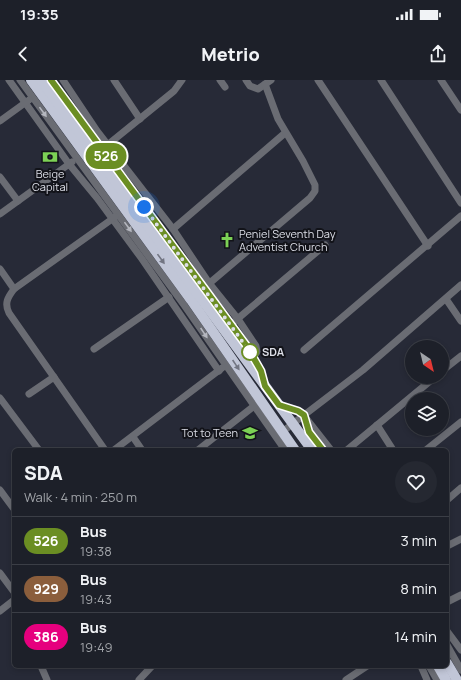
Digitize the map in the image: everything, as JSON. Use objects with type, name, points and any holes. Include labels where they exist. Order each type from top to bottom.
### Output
[{"type":"highway","points":[[30,82],[188,302],[254,404],[287,428],[310,448]]},
{"type":"highway","points":[[30,82],[279,405],[294,448]]},
{"type":"highway","points":[[449,666],[457,680]]},
{"type":"highway","points":[[439,668],[446,680]]},
{"type":"street","points":[[9,80],[69,164],[116,217]]},
{"type":"street","points":[[52,80],[105,148],[142,189],[173,229],[206,286],[253,357],[261,371],[265,386]]},
{"type":"street","points":[[62,80],[135,195],[206,286],[238,319],[256,346],[257,352],[253,357]]},
{"type":"street","points":[[114,80],[140,119]]},
{"type":"street","points":[[105,148],[174,91],[182,80]]},
{"type":"street","points":[[220,80],[225,87]]},
{"type":"street","points":[[206,286],[310,198],[315,191],[315,185],[303,161],[285,133],[268,82],[260,88],[253,88],[246,80]]},
{"type":"street","points":[[318,80],[428,246]]},
{"type":"street","points":[[380,80],[461,203]]},
{"type":"street","points":[[441,80],[461,110]]},
{"type":"street","points":[[30,82],[33,98],[136,245],[219,371]]},
{"type":"street","points":[[0,121],[33,98]]},
{"type":"street","points":[[173,229],[285,133]]},
{"type":"street","points":[[0,214],[77,159]]},
{"type":"street","points":[[0,177],[18,201]]},
{"type":"street","points":[[135,195],[142,189]]},
{"type":"street","points":[[304,350],[428,246],[461,216]]},
{"type":"street","points":[[104,448],[8,309],[7,301],[14,289],[116,217]]},
{"type":"street","points":[[136,245],[188,302],[226,365],[254,404],[281,448]]},
{"type":"street","points":[[231,324],[325,245]]},
{"type":"street","points":[[0,269],[14,289]]},
{"type":"street","points":[[287,428],[363,370],[461,285]]},
{"type":"street","points":[[94,348],[169,297]]},
{"type":"street","points":[[446,299],[461,321]]},
{"type":"street","points":[[449,366],[461,356]]},
{"type":"street","points":[[117,448],[226,365]]},
{"type":"street","points":[[30,394],[54,377]]},
{"type":"street","points":[[350,448],[427,384]]},
{"type":"street","points":[[0,398],[38,448]]},
{"type":"street","points":[[200,448],[254,404]]},
{"type":"street","points":[[279,405],[298,411],[304,415],[329,448]]},
{"type":"street","points":[[304,415],[309,432],[321,448]]},
{"type":"street","points":[[428,448],[461,422]]},
{"type":"street","points":[[377,426],[392,448]]},
{"type":"street","points":[[133,437],[141,448]]},
{"type":"street","points":[[449,498],[461,488]]},
{"type":"street","points":[[0,490],[12,506]]},
{"type":"street","points":[[449,545],[461,539]]},
{"type":"street","points":[[0,573],[12,589]]},
{"type":"street","points":[[449,601],[461,595]]},
{"type":"street","points":[[0,611],[12,602]]},
{"type":"street","points":[[449,634],[461,650]]},
{"type":"street","points":[[449,649],[461,670]]},
{"type":"street","points":[[43,668],[47,680]]},
{"type":"street","points":[[139,680],[150,668]]},
{"type":"street","points":[[346,680],[364,668]]},
{"type":"street","points":[[422,668],[427,680]]},
{"type":"street","points":[[430,668],[437,680]]},
{"type":"bus line","name":"526","points":[[51,80],[246,345],[261,371],[265,386],[279,405],[298,411],[304,415],[309,432],[321,448]]},
{"type":"place","name":"Beige Capital","points":[[50,157]]},
{"type":"place","name":"Peniel Seventh Day Adventist Church","points":[[227,240]]},
{"type":"place","name":"SDA","points":[[250,352]]},
{"type":"place","name":"Tot to Teen","points":[[250,433]]},
{"type":"route","points":[[144,207],[250,352]]}]
